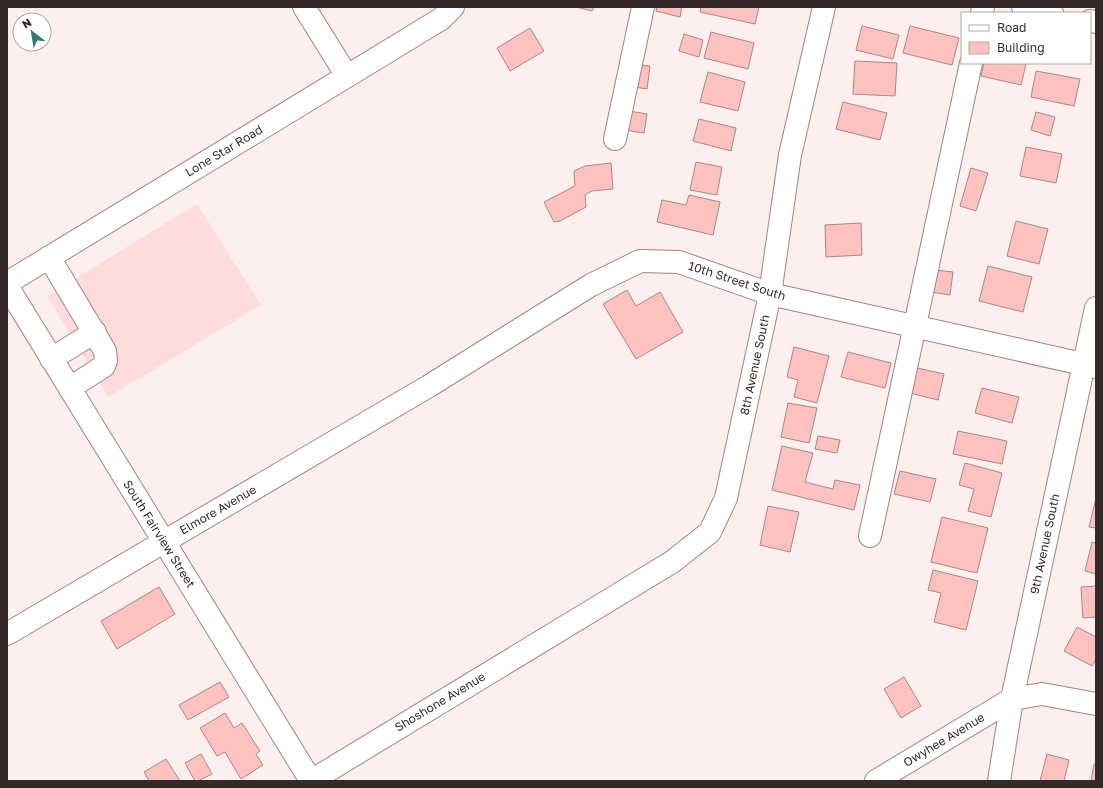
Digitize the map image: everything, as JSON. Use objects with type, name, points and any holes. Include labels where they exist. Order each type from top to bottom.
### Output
[{"type":"street","points":[[304,7],[346,76]]},
{"type":"street","points":[[615,139],[643,7]]},
{"type":"street","name":"8th Avenue South","points":[[570,623],[672,562],[710,532],[726,498],[770,294],[790,156],[824,7]]},
{"type":"street","points":[[1024,7],[1047,12]]},
{"type":"street","name":"Lone Star Road","points":[[7,283],[447,13]]},
{"type":"street","points":[[870,536],[971,64]]},
{"type":"street","points":[[49,257],[106,351],[106,361],[104,366],[70,388]]},
{"type":"street","name":"10th Street South","points":[[429,386],[590,285],[640,261],[679,262],[770,294],[1090,366]]},
{"type":"street","name":"South Fairview Street","points":[[7,286],[311,781]]},
{"type":"street","name":"9th Avenue South","points":[[999,781],[1012,699],[1090,366],[1096,308]]},
{"type":"street","points":[[51,359],[95,332]]},
{"type":"street","name":"Elmore Avenue","points":[[7,634],[429,386]]},
{"type":"street","name":"Shoshone Avenue","points":[[311,781],[570,623]]},
{"type":"street","points":[[1012,699],[1042,694],[1096,704]]},
{"type":"street","name":"Owyhee Avenue","points":[[876,781],[1012,699]]},
{"type":"shaded area","points":[[197,204],[261,305],[108,397],[47,296]]},
{"type":"building","points":[[576,7],[594,7],[592,11]]},
{"type":"building","points":[[657,7],[682,7],[680,17],[656,11]]},
{"type":"building","points":[[701,7],[759,7],[755,24],[700,12]]},
{"type":"building","points":[[862,26],[899,35],[893,59],[856,50]]},
{"type":"building","points":[[910,26],[959,38],[952,65],[903,53]]},
{"type":"building","points":[[530,28],[544,51],[510,71],[497,48]]},
{"type":"building","points":[[711,32],[754,43],[748,69],[704,58]]},
{"type":"building","points":[[684,34],[703,40],[699,57],[679,51]]},
{"type":"building","points":[[855,61],[897,63],[895,96],[853,94]]},
{"type":"building","points":[[984,64],[1026,64],[1021,85],[981,76]]},
{"type":"building","points":[[637,65],[650,66],[647,89],[634,87]]},
{"type":"building","points":[[1036,71],[1080,79],[1074,106],[1031,97]]},
{"type":"building","points":[[708,72],[745,82],[738,111],[700,102]]},
{"type":"building","points":[[843,102],[887,113],[880,140],[836,129]]},
{"type":"building","points":[[629,111],[647,114],[644,133],[625,130]]},
{"type":"building","points":[[1036,112],[1055,117],[1050,136],[1031,130]]},
{"type":"building","points":[[699,119],[736,128],[731,151],[693,141]]},
{"type":"building","points":[[1026,147],[1062,154],[1056,183],[1020,176]]},
{"type":"building","points":[[696,162],[722,167],[717,195],[690,190]]},
{"type":"building","points":[[611,163],[613,189],[592,191],[585,195],[586,207],[560,221],[554,222],[544,202],[575,186],[574,171],[585,166]]},
{"type":"building","points":[[971,168],[988,173],[976,211],[960,206]]},
{"type":"building","points":[[689,195],[720,202],[713,235],[657,222],[662,200],[686,205]]},
{"type":"building","points":[[1016,221],[1048,229],[1039,264],[1007,256]]},
{"type":"building","points":[[861,223],[862,255],[826,257],[825,225]]},
{"type":"building","points":[[988,266],[1032,277],[1023,312],[979,301]]},
{"type":"building","points":[[935,270],[953,272],[950,295],[932,292]]},
{"type":"building","points":[[627,290],[636,306],[660,292],[683,332],[636,359],[603,304]]},
{"type":"building","points":[[794,347],[829,356],[817,403],[794,397],[798,380],[787,377]]},
{"type":"building","points":[[848,352],[891,363],[885,388],[841,377]]},
{"type":"building","points":[[913,367],[944,374],[938,400],[906,392]]},
{"type":"building","points":[[982,388],[1019,397],[1012,423],[975,413]]},
{"type":"building","points":[[788,403],[817,408],[809,443],[781,437]]},
{"type":"building","points":[[958,431],[1007,441],[1002,464],[953,454]]},
{"type":"building","points":[[818,436],[840,440],[837,453],[815,449]]},
{"type":"building","points":[[782,446],[813,453],[805,482],[833,489],[835,480],[860,485],[854,510],[772,490]]},
{"type":"building","points":[[965,463],[1002,473],[991,517],[968,511],[974,489],[959,485]]},
{"type":"building","points":[[900,471],[936,479],[930,502],[894,494]]},
{"type":"building","points":[[1096,498],[1096,528],[1089,527]]},
{"type":"building","points":[[768,506],[799,512],[790,552],[760,545]]},
{"type":"building","points":[[942,517],[988,528],[977,573],[931,562]]},
{"type":"building","points":[[1092,542],[1096,543],[1096,574],[1085,571]]},
{"type":"building","points":[[933,570],[978,581],[966,630],[934,622],[941,593],[928,590]]},
{"type":"building","points":[[1096,586],[1096,617],[1083,618],[1081,587]]},
{"type":"building","points":[[159,587],[175,614],[117,649],[101,621]]},
{"type":"building","points":[[1077,627],[1096,637],[1096,659],[1092,666],[1064,651]]},
{"type":"building","points":[[904,677],[921,706],[901,718],[884,689]]},
{"type":"building","points":[[220,682],[229,697],[188,720],[179,705]]},
{"type":"building","points":[[225,713],[234,728],[242,723],[260,751],[256,754],[263,765],[241,779],[225,752],[217,756],[200,728]]},
{"type":"building","points":[[201,754],[212,774],[195,781],[185,763]]},
{"type":"building","points":[[1047,754],[1069,760],[1064,781],[1040,781]]},
{"type":"building","points":[[166,759],[180,781],[149,781],[144,772]]},
{"type":"building","points":[[1094,764],[1096,765],[1096,781],[1091,781]]}]
